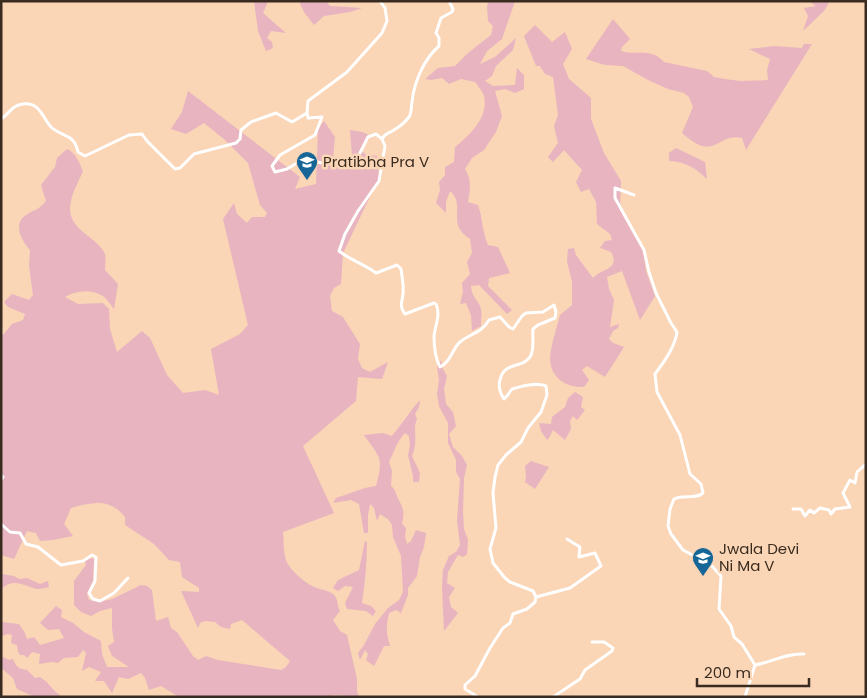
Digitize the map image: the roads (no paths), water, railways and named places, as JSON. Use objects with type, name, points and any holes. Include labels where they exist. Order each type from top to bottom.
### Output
[{"type":"street","points":[[380,1],[385,8],[387,21],[382,33],[346,72],[308,101],[308,118],[322,117],[315,135],[280,155],[272,166],[275,172],[309,160],[326,164],[353,159],[359,155],[368,136],[376,134],[382,139],[385,146],[379,181],[358,211],[339,252],[376,273],[397,265],[401,269],[403,295],[401,308],[405,314],[436,304],[438,310],[437,328],[434,333],[436,360],[440,367],[449,360],[459,343],[484,329],[489,320],[500,317],[509,327],[513,328],[526,313],[543,312],[554,305],[556,312],[555,318],[533,329],[533,348],[530,357],[525,362],[507,368],[502,374],[499,385],[500,394],[504,399],[512,389],[518,387],[541,384],[546,386],[547,389],[547,395],[541,412],[528,428],[521,442],[498,465],[494,492],[496,528],[490,549],[493,563],[505,578],[510,582],[533,590],[536,602],[526,609],[513,614],[510,623],[503,628],[475,676],[465,685],[465,689],[478,697]]},
{"type":"street","points":[[382,139],[385,134],[395,130],[408,118],[411,112],[415,84],[428,59],[439,46],[439,38],[436,33],[441,18],[452,12],[453,9],[449,1]]},
{"type":"street","points":[[1,119],[14,106],[25,104],[37,107],[52,126],[74,140],[78,152],[85,156],[102,146],[119,141],[129,135],[142,134],[174,168],[180,168],[194,154],[236,143],[240,139],[241,130],[250,122],[276,112],[292,122],[307,113]]},
{"type":"street","points":[[634,195],[615,188],[615,198],[644,250],[656,293],[670,323],[677,332],[667,358],[655,374],[657,392],[680,435],[690,474],[700,484],[703,493],[699,496],[679,496],[674,498],[670,509],[668,526],[671,534],[683,550],[711,565],[721,576],[719,609],[731,626],[734,637],[742,644],[755,665],[745,697]]},
{"type":"street","points":[[793,510],[801,509],[805,516],[810,510],[814,513],[820,508],[829,510],[831,514],[834,509],[850,507],[842,493],[850,480],[855,483],[857,472],[866,464]]},
{"type":"street","points":[[1,475],[3,477],[1,480]]},
{"type":"street","points":[[1,524],[10,532],[20,533],[26,544],[38,547],[61,565],[83,561],[92,555],[96,557],[95,581],[89,592],[92,599],[100,601],[114,594],[128,578]]},
{"type":"street","points":[[536,597],[570,588],[601,566],[595,552],[580,557],[580,547],[567,539]]},
{"type":"street","points":[[553,697],[580,679],[585,670],[613,648],[604,642],[592,642]]},
{"type":"street","points":[[755,665],[764,664],[786,655],[804,654]]},
{"type":"place","name":"Pratibha Pra V","points":[[307,181]]},
{"type":"place","name":"Jwala Devi Ni Ma V","points":[[703,577]]}]
